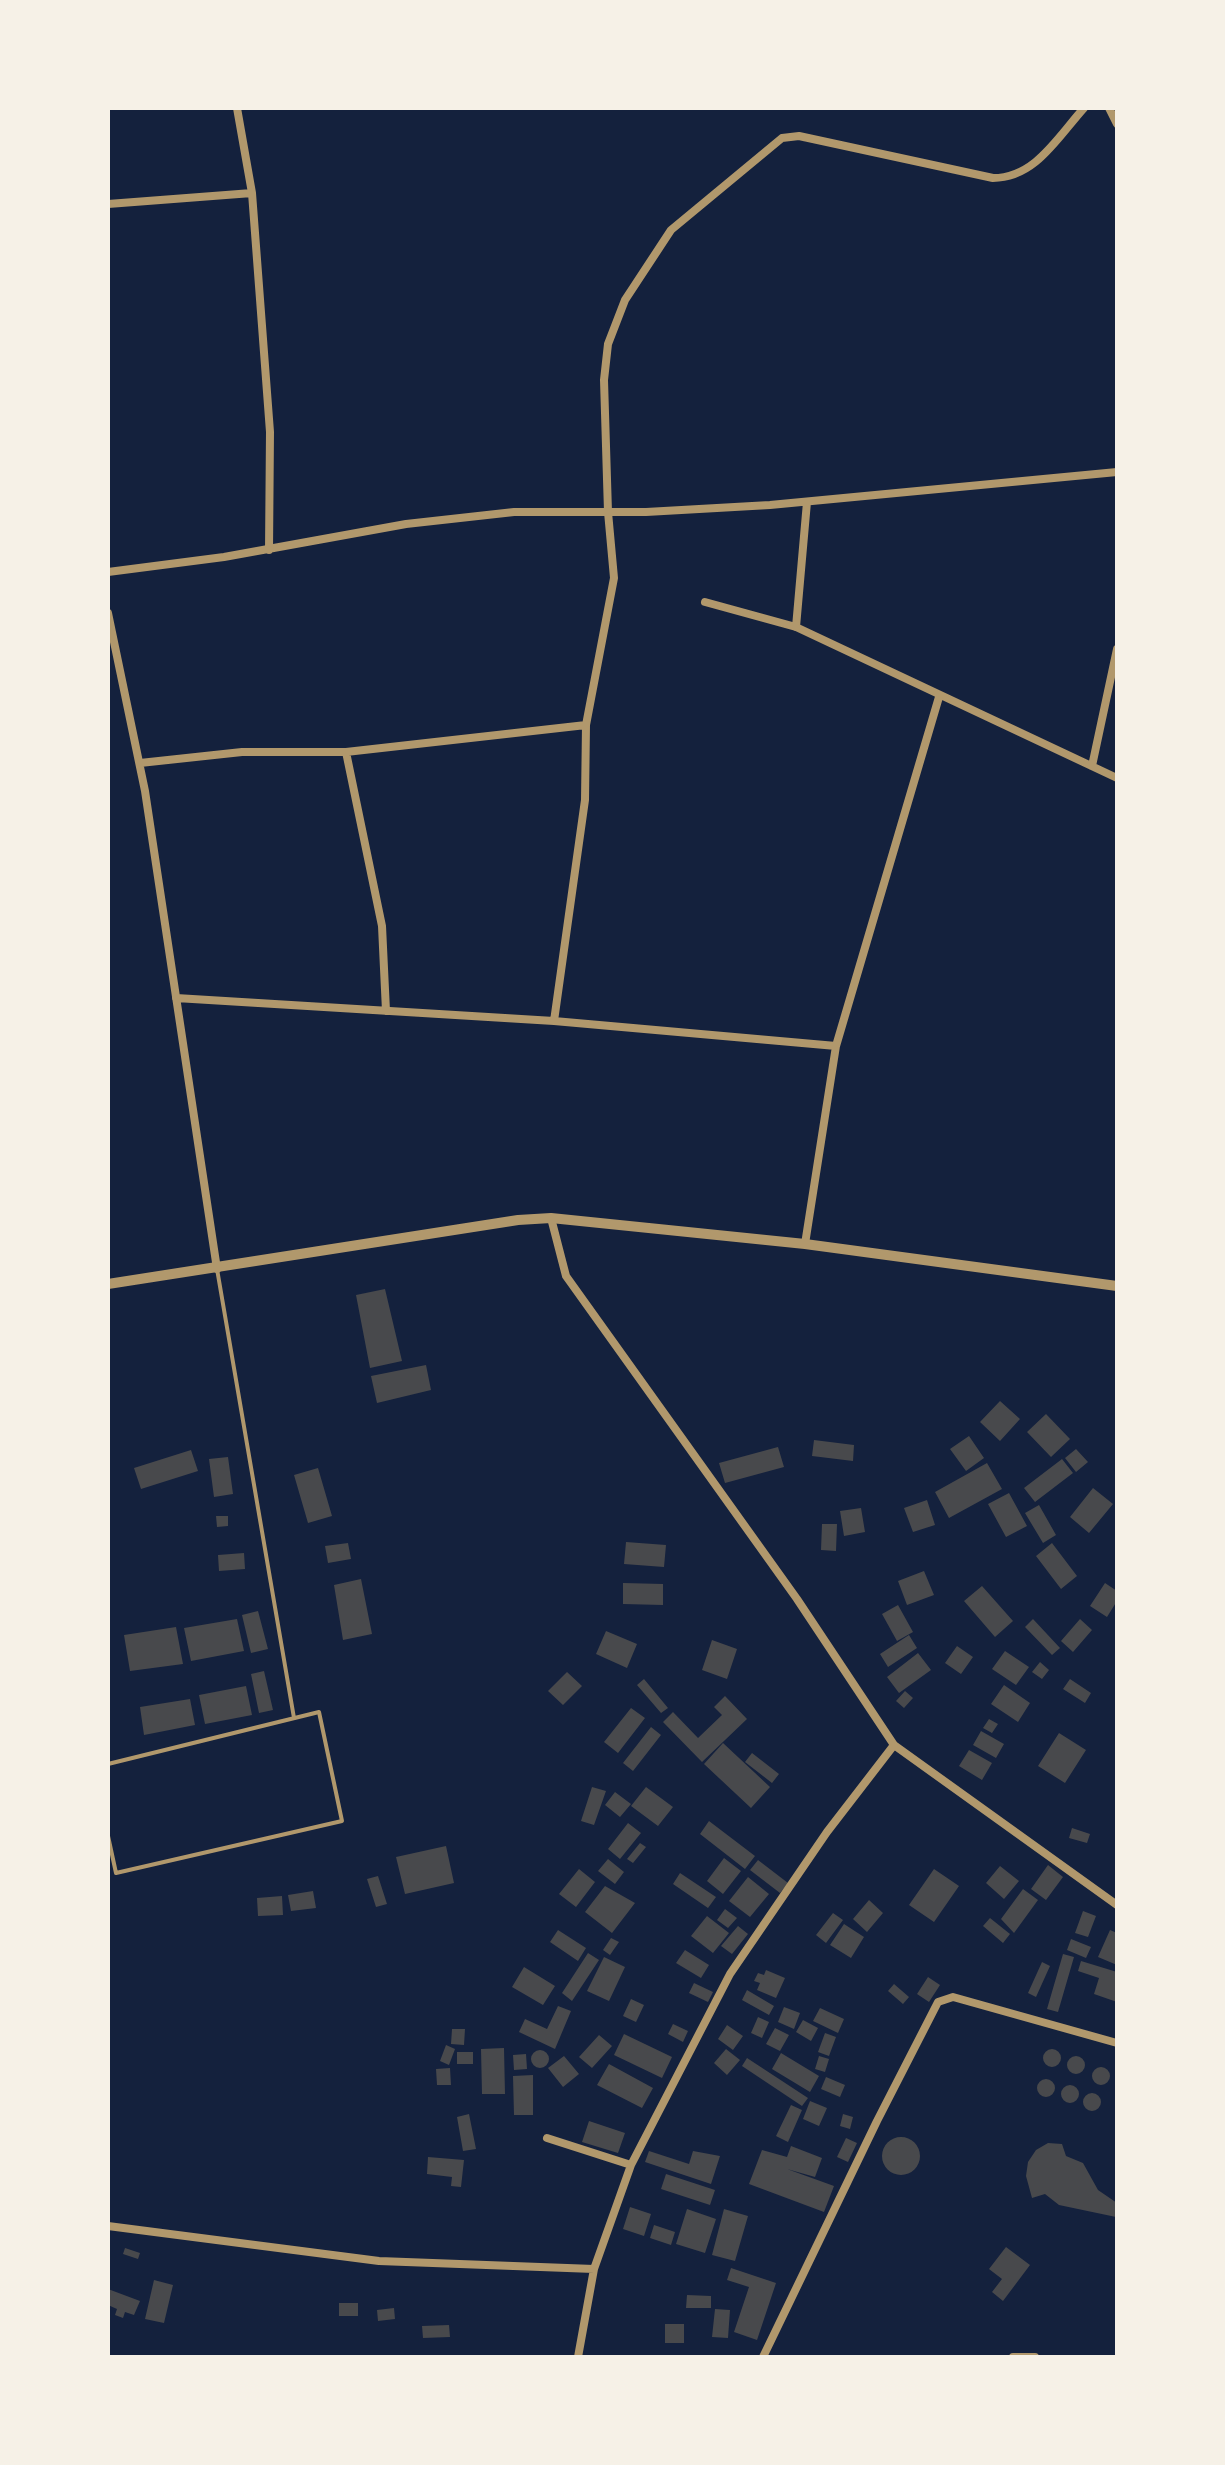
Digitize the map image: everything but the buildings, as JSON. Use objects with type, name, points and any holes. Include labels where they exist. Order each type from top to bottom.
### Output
[{"type":"street","points":[[1109,108],[1117,124]]},
{"type":"street","points":[[238,109],[252,193],[270,432],[269,550]]},
{"type":"street","points":[[554,1021],[585,800],[586,725],[614,578],[608,512],[604,380],[608,344],[625,300],[671,230],[782,138],[799,136],[993,178],[1015,178],[1032,165],[1080,109]]},
{"type":"street","points":[[108,204],[252,193]]},
{"type":"street","points":[[108,572],[269,550],[406,524],[514,512],[608,512],[807,502],[1117,472]]},
{"type":"street","points":[[796,627],[807,502]]},
{"type":"street","points":[[705,602],[796,627],[939,697],[1117,778]]},
{"type":"street","points":[[108,613],[140,763],[217,1269]]},
{"type":"street","points":[[1092,766],[1117,649]]},
{"type":"street","points":[[805,1244],[836,1046],[939,697]]},
{"type":"street","points":[[140,763],[242,752],[346,752],[586,725]]},
{"type":"street","points":[[346,752],[382,926],[386,1011]]},
{"type":"street","points":[[176,998],[554,1021],[836,1046]]},
{"type":"street","points":[[551,1218],[566,1276],[797,1599],[894,1745],[1117,1905]]},
{"type":"street","points":[[108,1284],[518,1220],[551,1218],[805,1244],[1117,1286]]},
{"type":"street","points":[[578,2357],[594,2269],[631,2165],[730,1974],[827,1832],[894,1745]]},
{"type":"street","points":[[763,2357],[938,2002],[953,1997],[1117,2043]]},
{"type":"street","points":[[547,2138],[631,2165]]},
{"type":"street","points":[[108,2226],[379,2261],[594,2269]]},
{"type":"street","points":[[1013,2357],[1035,2357]]},
{"type":"lane","points":[[217,1269],[294,1718]]},
{"type":"lane","points":[[108,1764],[319,1712],[342,1821],[116,1873],[108,1836]]}]
